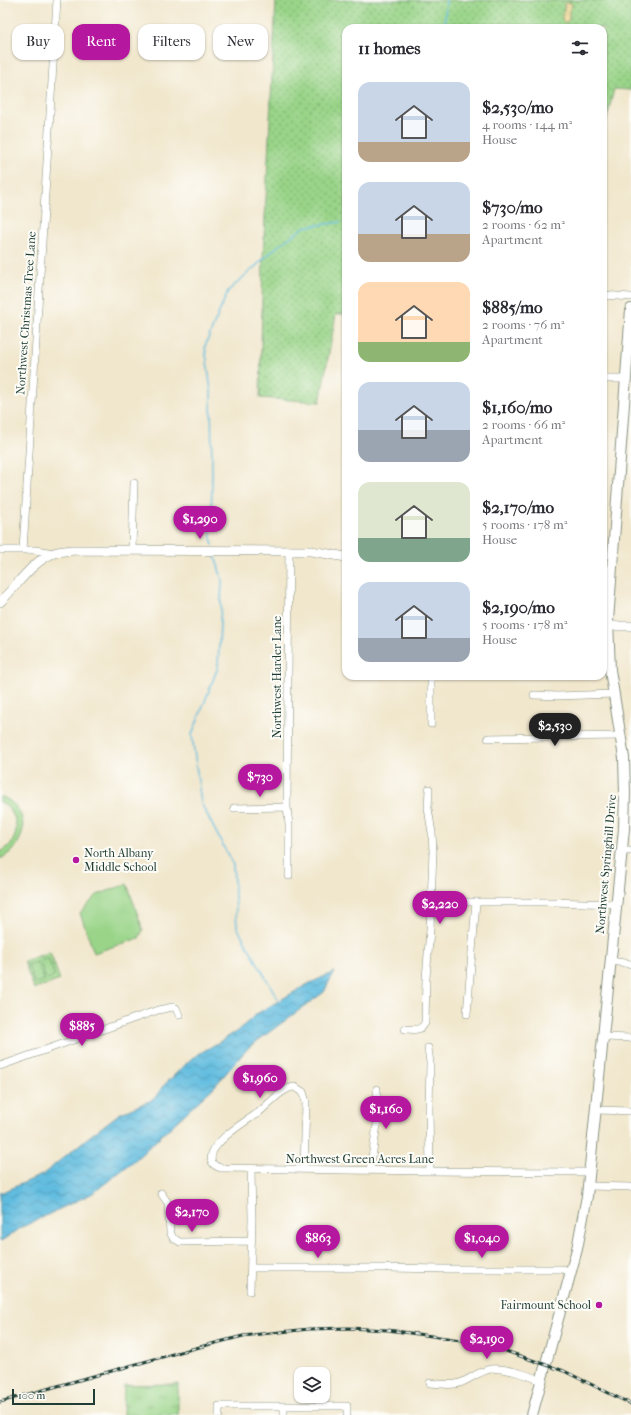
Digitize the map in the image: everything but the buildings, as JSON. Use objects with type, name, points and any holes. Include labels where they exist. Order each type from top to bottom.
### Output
[{"type":"main road","name":"Northwest Springhill Drive","points":[[607,611],[628,377],[631,309]]},
{"type":"main road","name":"Northwest Springhill Drive","points":[[532,1415],[571,1271],[583,1220],[590,1172],[617,904],[627,851],[625,816],[628,778],[614,694],[607,632]]},
{"type":"street","name":"Northwest Christmas Tree Lane","points":[[23,550],[58,0]]},
{"type":"street","points":[[607,295],[631,297]]},
{"type":"street","points":[[607,379],[628,377]]},
{"type":"street","points":[[132,550],[134,482]]},
{"type":"street","points":[[0,550],[23,550],[55,553],[73,550],[289,550],[319,551],[342,556]]},
{"type":"street","name":"Northwest Harder Lane","points":[[288,876],[289,825],[287,807],[289,550]]},
{"type":"street","points":[[0,602],[36,565],[55,553]]},
{"type":"street","points":[[607,622],[631,626]]},
{"type":"street","points":[[431,680],[431,724]]},
{"type":"street","points":[[534,695],[558,696],[614,694]]},
{"type":"street","points":[[488,738],[621,736]]},
{"type":"street","points":[[405,1029],[418,1030],[425,1023],[433,851],[428,808],[429,789]]},
{"type":"street","points":[[234,808],[287,807]]},
{"type":"street","points":[[431,902],[566,902],[617,904]]},
{"type":"street","points":[[468,1014],[476,902]]},
{"type":"street","points":[[611,961],[631,964]]},
{"type":"street","points":[[0,1066],[158,1010],[173,1007],[176,1008],[179,1015]]},
{"type":"street","points":[[604,1038],[631,1038]]},
{"type":"street","points":[[428,1048],[430,1063],[430,1170]]},
{"type":"street","name":"Northwest Green Acres Lane","points":[[304,1169],[306,1102],[303,1092],[295,1087],[291,1087],[223,1138],[212,1151],[212,1163],[217,1167],[251,1170],[304,1169],[590,1172]]},
{"type":"street","points":[[370,1170],[377,1125],[378,1089]]},
{"type":"street","points":[[596,1110],[631,1111]]},
{"type":"street","points":[[250,1291],[252,1241],[251,1170]]},
{"type":"street","points":[[588,1186],[631,1187]]},
{"type":"street","points":[[161,1193],[168,1203],[170,1232],[172,1237],[177,1241],[252,1241]]},
{"type":"street","points":[[251,1268],[561,1268],[571,1271]]},
{"type":"street","points":[[430,1383],[461,1383],[484,1371],[497,1368],[541,1381]]},
{"type":"street","points":[[219,1415],[219,1406],[347,1406],[347,1415]]},
{"type":"street","points":[[284,1406],[284,1415]]},
{"type":"green space","points":[[276,0],[631,0],[631,90],[614,89],[607,118],[607,24],[342,24],[342,314],[336,314],[320,402],[260,398],[263,258]]},
{"type":"green space","points":[[0,796],[18,809],[22,818],[23,827],[17,845],[10,853],[0,859],[0,852],[12,842],[16,827],[12,813],[0,802]]},
{"type":"green space","points":[[127,884],[143,930],[139,938],[94,953],[80,913],[97,895]]},
{"type":"green space","points":[[50,952],[60,980],[34,989],[24,961]]},
{"type":"green space","points":[[48,958],[55,976],[46,979],[40,961]]},
{"type":"green space","points":[[37,962],[44,980],[35,984],[28,965]]},
{"type":"green space","points":[[178,1384],[178,1415],[123,1415],[124,1385]]},
{"type":"sand","points":[[567,2],[571,3],[572,6],[569,11],[569,20],[565,23],[562,20],[562,15],[564,11],[564,4]]},
{"type":"water","points":[[334,972],[324,992],[249,1047],[214,1087],[135,1160],[93,1193],[20,1228],[0,1242],[0,1193],[42,1175],[119,1114],[154,1099],[163,1086],[192,1058],[236,1032],[258,1013],[308,984]]},
{"type":"waterway","points":[[444,24],[446,0]]},
{"type":"waterway","points":[[213,545],[211,538],[211,391],[205,346],[228,291],[278,246],[304,227],[341,222]]},
{"type":"waterway","points":[[215,555],[222,580],[218,667],[192,735],[201,803],[233,865],[237,927],[279,1001]]},
{"type":"railway","points":[[0,1402],[243,1336],[309,1329],[348,1328],[388,1330],[468,1341],[497,1348],[564,1371],[631,1404]]},
{"type":"place","name":"North Albany Middle School","points":[[76,860]]},
{"type":"place","name":"Fairmount School","points":[[599,1305]]}]
